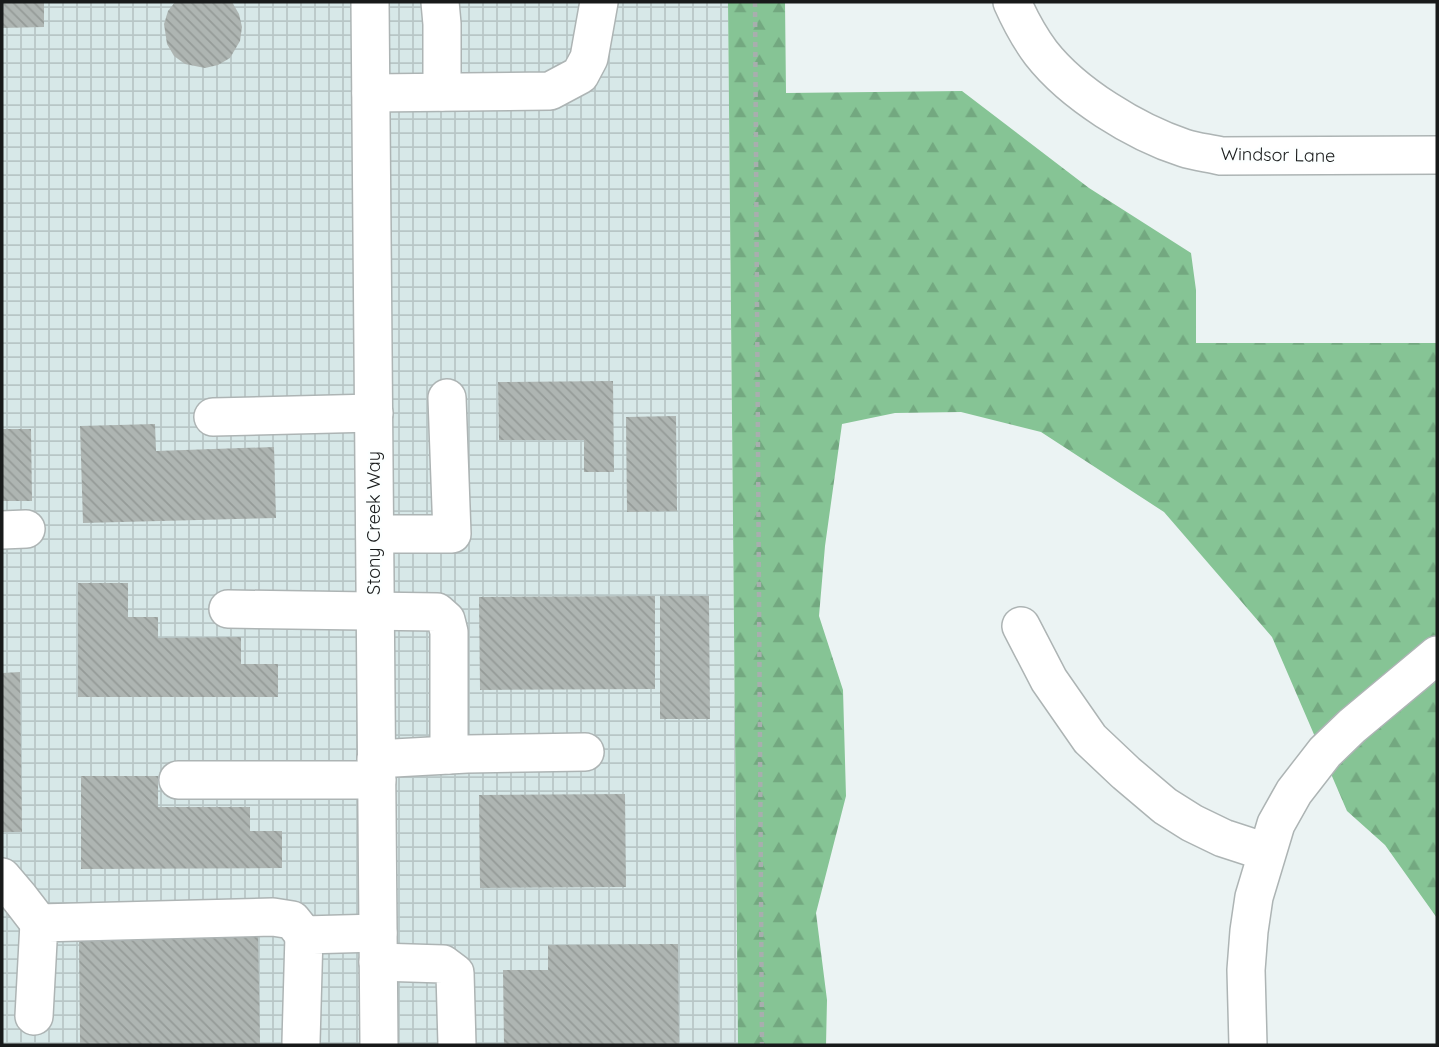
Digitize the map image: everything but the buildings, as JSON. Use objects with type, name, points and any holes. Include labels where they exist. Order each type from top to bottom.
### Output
[{"type":"street","name":"Stony Creek Way","points":[[370,2],[379,1045]]},
{"type":"street","points":[[440,2],[442,92]]},
{"type":"street","points":[[371,93],[550,91],[580,75],[589,58],[599,2]]},
{"type":"street","name":"Windsor Lane","points":[[1012,2],[1021,22],[1042,54],[1071,83],[1117,118],[1161,140],[1221,156],[1437,155]]},
{"type":"street","points":[[374,534],[452,534],[447,398]]},
{"type":"street","points":[[213,417],[374,413]]},
{"type":"street","points":[[228,609],[437,612],[446,620],[449,632],[449,755]]},
{"type":"street","points":[[1021,626],[1049,680],[1090,739],[1126,773],[1165,806],[1192,823],[1223,838],[1266,852]]},
{"type":"street","points":[[1248,1045],[1246,970],[1249,931],[1254,897],[1276,824],[1294,792],[1325,752],[1437,655]]},
{"type":"street","points":[[178,780],[376,770],[449,755],[585,751]]},
{"type":"street","points":[[2,877],[39,923],[34,1016]]},
{"type":"street","points":[[39,923],[272,917],[292,920],[304,935],[301,1042]]},
{"type":"street","points":[[304,935],[378,948],[443,964],[455,973],[457,1045]]},
{"type":"path","points":[[755,2],[762,1045]]},
{"type":"shaded area","points":[[2,2],[728,2],[738,1045],[2,1045]]},
{"type":"green space","points":[[728,2],[785,2],[786,93],[962,91],[1089,188],[1191,253],[1196,290],[1196,343],[1437,343],[1437,918],[1385,845],[1347,811],[1272,637],[1164,512],[1041,432],[961,412],[895,413],[842,424],[825,546],[819,616],[843,690],[846,796],[816,913],[827,1000],[826,1045],[738,1045]]}]
